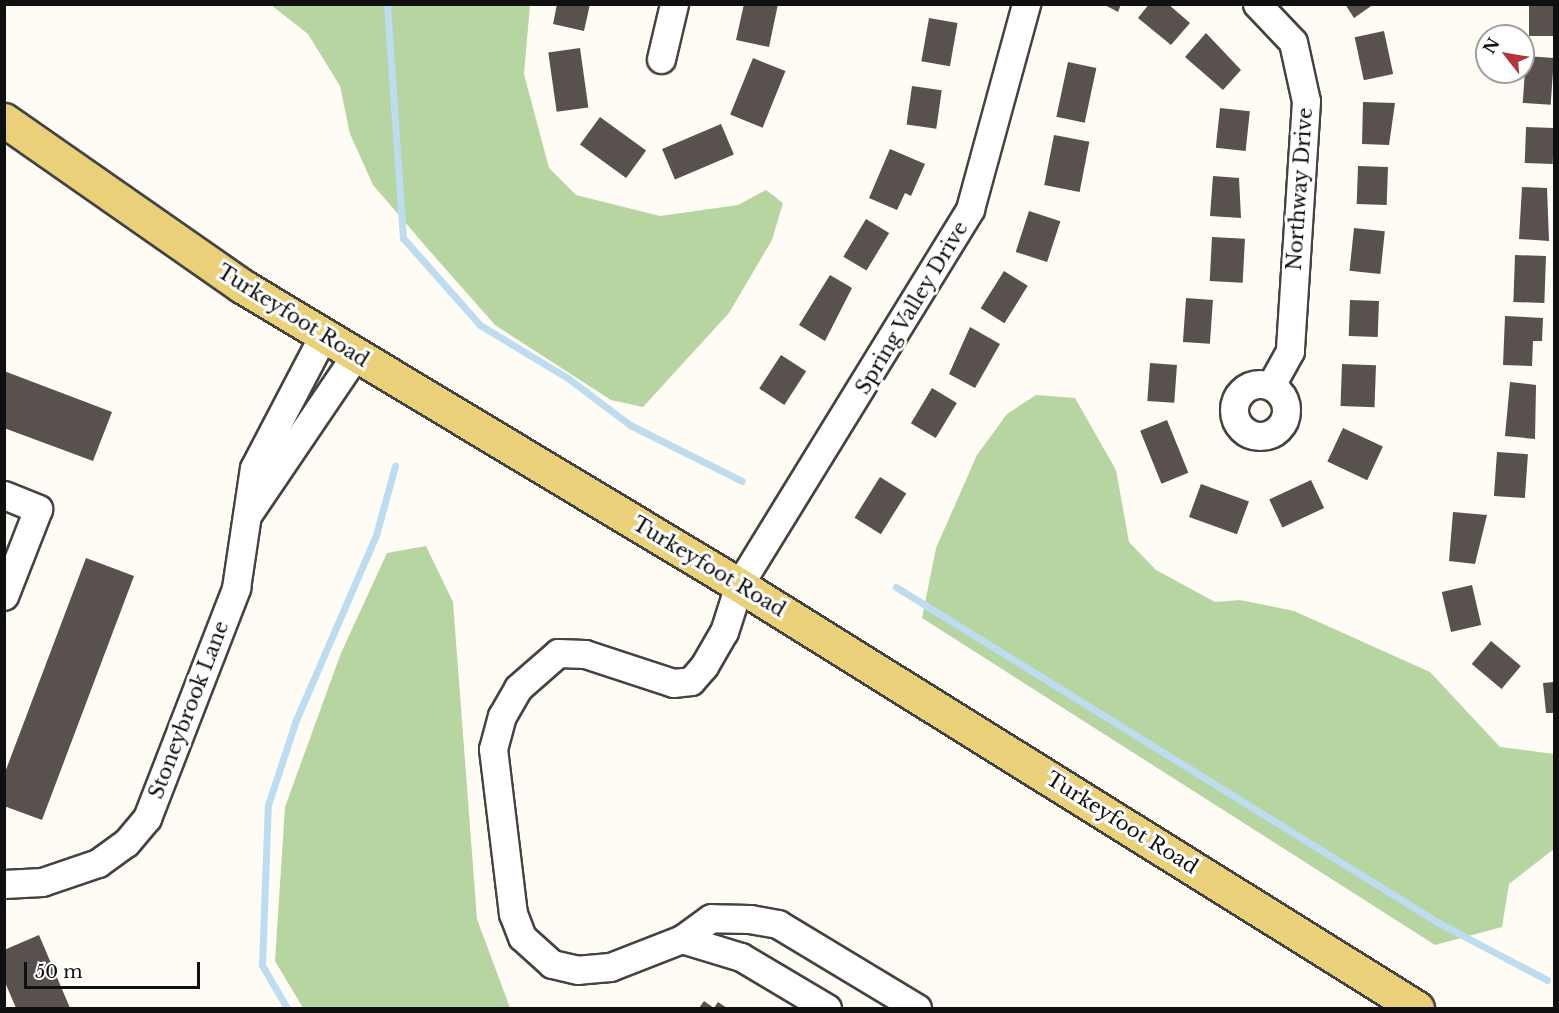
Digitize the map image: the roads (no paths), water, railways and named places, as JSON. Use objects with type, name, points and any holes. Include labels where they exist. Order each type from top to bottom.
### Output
[{"type":"main road","name":"Turkeyfoot Road","points":[[4,120],[134,213],[323,336],[739,585],[1417,1008]]},
{"type":"street","points":[[661,59],[674,4]]},
{"type":"street","name":"Spring Valley Drive","points":[[682,939],[609,967],[578,970],[552,964],[522,937],[513,914],[493,749],[502,716],[518,688],[558,652],[585,654],[649,678],[691,681],[724,632],[739,585],[970,209],[1026,4]]},
{"type":"street","name":"Northway Drive","points":[[1257,4],[1293,42],[1306,100],[1290,351],[1271,385]]},
{"type":"street","name":"Stoneybrook Lane","points":[[4,884],[42,882],[98,863],[126,843],[147,818],[236,588],[250,511],[254,468],[323,336]]},
{"type":"street","points":[[250,511],[355,356]]},
{"type":"street","points":[[4,495],[38,509],[4,596]]},
{"type":"street","points":[[682,939],[711,918],[778,924],[917,1008]]},
{"type":"street","points":[[682,939],[741,957],[827,1008]]},
{"type":"waterway","points":[[387,4],[403,238],[480,325],[569,379],[630,425],[742,481]]},
{"type":"waterway","points":[[287,1008],[262,965],[268,805],[296,720],[376,535],[395,466]]},
{"type":"waterway","points":[[896,587],[1439,923],[1547,980]]}]
